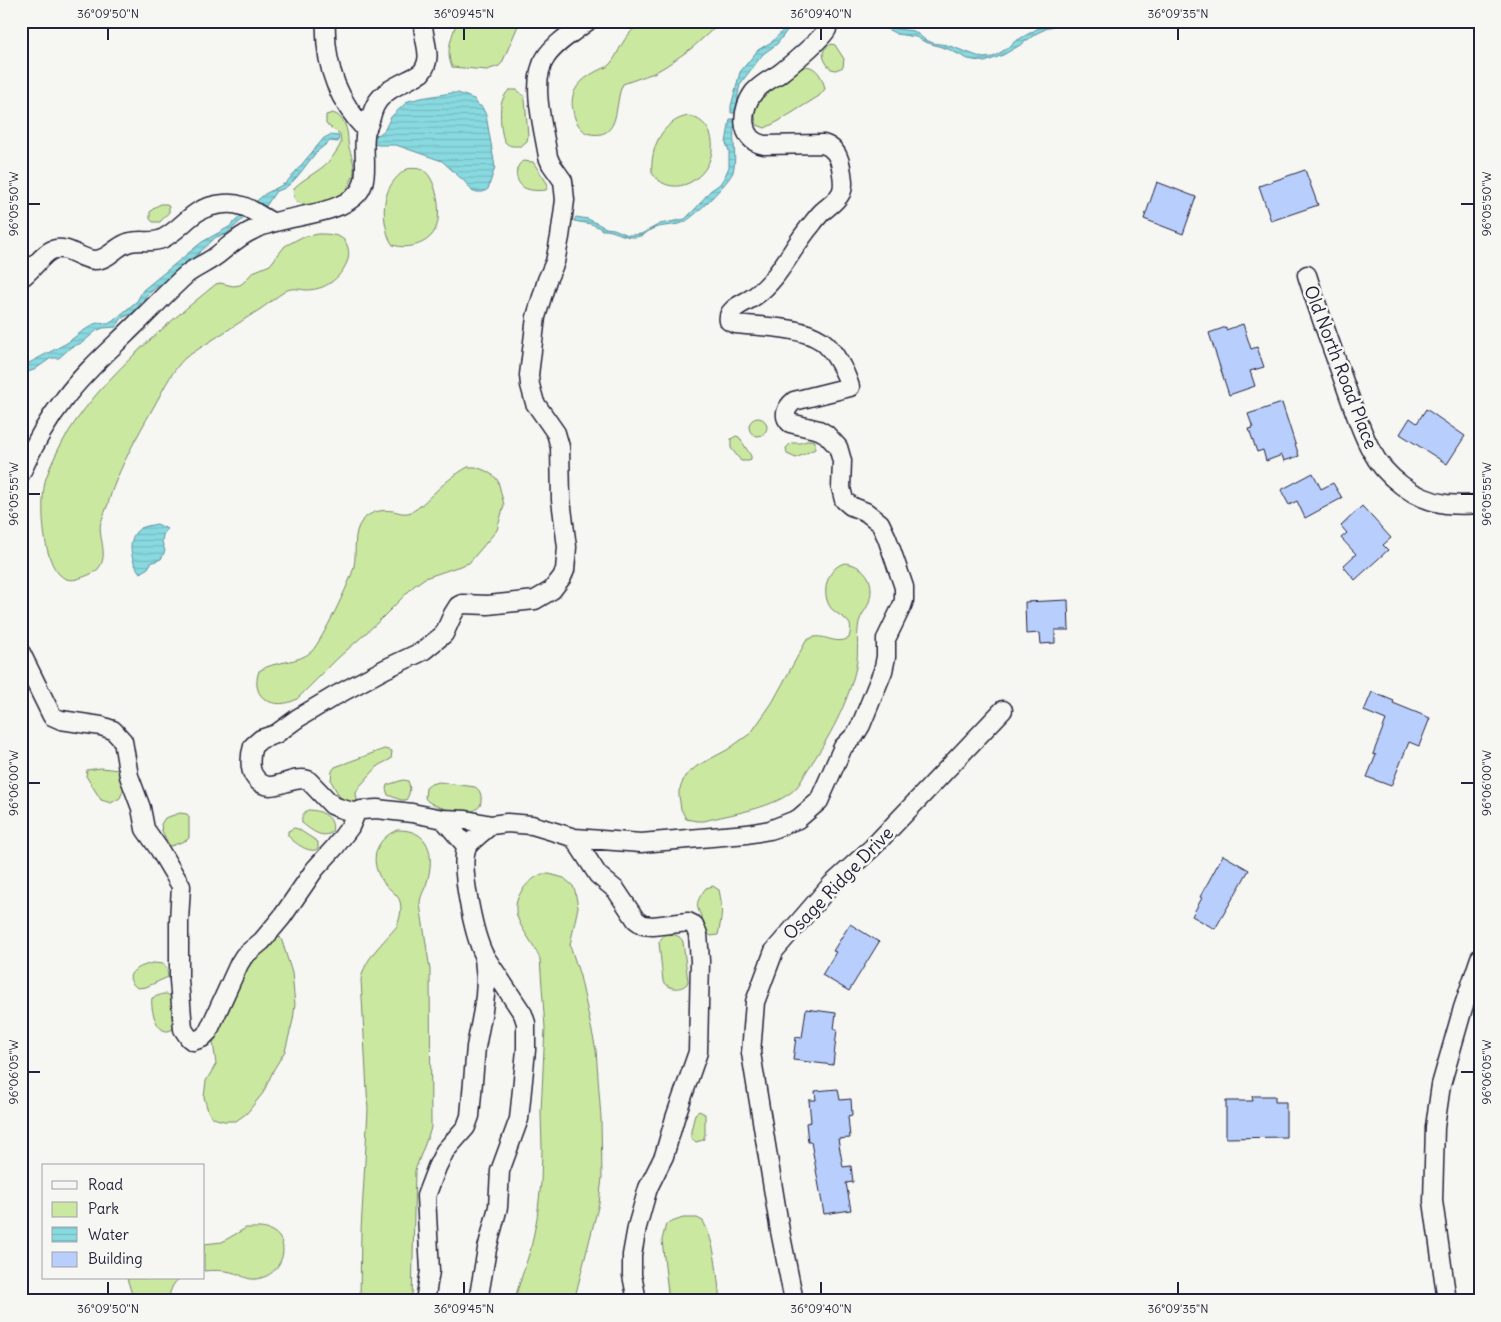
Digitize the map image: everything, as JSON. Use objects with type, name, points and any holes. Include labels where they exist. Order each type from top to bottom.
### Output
[{"type":"street","points":[[326,21],[326,43],[332,76],[338,92],[354,117],[366,130]]},
{"type":"street","points":[[21,473],[33,446],[65,398],[106,353],[188,273],[216,257],[245,234],[272,222],[334,208],[349,202],[355,196],[360,190],[364,175],[366,130],[374,107],[382,95],[421,73],[426,68],[428,54],[423,21]]},
{"type":"street","points":[[356,813],[332,805],[308,780],[295,779],[274,786],[263,785],[258,782],[252,772],[253,746],[261,739],[276,734],[333,697],[423,651],[444,634],[458,606],[462,604],[488,605],[535,600],[552,590],[565,570],[567,546],[560,500],[560,447],[556,433],[535,403],[530,380],[536,317],[547,280],[555,262],[565,200],[563,182],[548,157],[538,81],[547,55],[588,21]]},
{"type":"street","points":[[21,653],[52,716],[62,720],[101,726],[113,730],[123,741],[129,776],[140,804],[145,829],[181,886],[179,921],[181,1022],[185,1034],[193,1041],[202,1038],[208,1032],[242,958],[262,941],[282,917],[315,868],[335,847],[350,827],[356,813],[361,810],[368,808],[412,812],[491,825],[507,823],[532,825],[574,838],[652,842],[760,832],[779,828],[798,818],[814,806],[822,796],[843,747],[858,730],[872,700],[885,665],[887,635],[900,612],[904,586],[888,538],[880,523],[866,512],[851,506],[844,500],[841,488],[842,461],[838,447],[826,434],[819,430],[790,423],[787,420],[788,406],[794,401],[850,387],[844,370],[826,344],[808,334],[736,324],[729,321],[728,318],[729,313],[756,296],[773,280],[808,229],[822,212],[839,197],[843,188],[840,162],[836,153],[829,145],[758,144],[749,136],[745,127],[747,107],[754,92],[780,73],[817,40],[828,28],[828,21]]},
{"type":"street","points":[[21,278],[53,249],[72,251],[92,259],[103,259],[124,244],[161,239],[196,212],[213,206],[241,204],[272,222]]},
{"type":"street","name":"Old North Road Place","points":[[1307,275],[1362,431],[1371,451],[1381,465],[1391,476],[1424,498],[1444,504],[1480,504]]},
{"type":"street","name":"Osage Ridge Drive","points":[[794,1301],[780,1231],[751,1053],[755,1002],[774,951],[831,885],[872,848],[1003,710]]},
{"type":"street","points":[[443,818],[467,847]]},
{"type":"street","points":[[478,1301],[490,1239],[498,1210],[500,1170],[519,1119],[526,1050],[526,1023],[478,944],[471,915],[465,872],[467,847],[491,825]]},
{"type":"street","points":[[574,838],[598,875],[616,890],[636,920],[648,926],[688,922],[694,925],[698,934],[700,962],[698,1052],[664,1156],[648,1188],[637,1227],[632,1255],[632,1275],[638,1301]]},
{"type":"street","points":[[425,1301],[430,1271],[426,1196],[445,1151],[466,1127],[470,1116],[476,1047],[486,980],[484,955]]},
{"type":"street","points":[[1447,1301],[1433,1201],[1435,1127],[1441,1084],[1480,958]]},
{"type":"green space","points":[[457,21],[520,21],[502,63],[487,70],[452,67],[449,50]]},
{"type":"green space","points":[[642,21],[722,21],[692,48],[666,66],[654,73],[623,84],[615,119],[611,127],[606,132],[598,135],[586,133],[574,117],[572,103],[574,92],[586,78],[609,65],[626,38]]},
{"type":"green space","points":[[832,44],[835,45],[844,59],[843,67],[836,70],[828,66],[823,55],[825,49]]},
{"type":"green space","points":[[806,66],[813,68],[819,74],[825,89],[819,96],[779,121],[765,128],[757,125],[755,110],[765,94]]},
{"type":"green space","points":[[509,90],[517,90],[523,95],[525,100],[528,136],[527,141],[521,146],[513,146],[506,143],[503,136],[501,104]]},
{"type":"green space","points":[[333,113],[343,121],[346,129],[354,172],[347,188],[341,195],[328,201],[303,204],[297,201],[294,196],[294,188],[321,169],[334,155],[341,143],[340,134],[326,124],[326,115]]},
{"type":"green space","points":[[688,116],[696,118],[703,123],[711,135],[712,150],[710,158],[702,173],[695,179],[681,186],[665,184],[652,173],[653,154],[656,145],[671,124]]},
{"type":"green space","points":[[523,161],[533,162],[547,183],[546,190],[530,190],[524,188],[519,183],[516,173],[518,166]]},
{"type":"green space","points":[[407,169],[423,170],[432,180],[437,197],[438,222],[433,234],[424,242],[405,247],[393,245],[388,237],[384,206],[391,185]]},
{"type":"green space","points":[[161,204],[167,204],[169,212],[160,222],[153,222],[150,219],[150,212]]},
{"type":"green space","points":[[319,234],[335,235],[346,242],[348,248],[347,262],[340,274],[325,286],[319,288],[287,290],[185,358],[173,372],[141,430],[114,486],[100,527],[103,552],[101,564],[98,569],[88,575],[77,579],[65,578],[56,570],[50,557],[45,540],[43,504],[46,478],[58,450],[75,422],[95,396],[142,347],[216,284],[240,285],[253,272],[270,265],[285,246],[302,237]]},
{"type":"green space","points":[[758,418],[764,421],[767,427],[764,433],[758,436],[752,433],[749,427],[752,421]]},
{"type":"green space","points":[[736,436],[739,437],[751,456],[749,461],[741,461],[731,448],[731,439]]},
{"type":"green space","points":[[815,441],[815,449],[796,458],[787,454],[786,448],[791,443]]},
{"type":"green space","points":[[468,467],[476,467],[494,476],[498,481],[504,505],[497,530],[469,563],[425,578],[415,585],[297,699],[280,704],[266,700],[258,689],[259,671],[272,665],[300,658],[312,651],[336,610],[348,584],[355,561],[357,531],[362,521],[368,515],[380,511],[389,510],[408,513],[415,510],[449,479]]},
{"type":"green space","points":[[845,563],[853,565],[864,572],[868,577],[871,590],[868,605],[859,622],[856,667],[843,707],[830,733],[801,781],[788,795],[765,805],[704,821],[686,819],[681,809],[679,796],[685,776],[697,766],[727,750],[751,733],[772,703],[806,641],[817,637],[838,641],[849,638],[850,625],[831,608],[826,596],[827,582],[830,575]]},
{"type":"green space","points":[[384,749],[392,751],[391,759],[379,765],[359,787],[356,793],[356,804],[343,803],[331,781],[332,771],[335,767]]},
{"type":"green space","points":[[101,768],[119,770],[125,786],[120,798],[111,803],[101,800],[86,776],[87,770]]},
{"type":"green space","points":[[403,780],[408,781],[410,786],[406,800],[388,795],[387,785]]},
{"type":"green space","points":[[439,782],[475,787],[481,795],[480,806],[472,811],[464,812],[445,809],[433,804],[425,798],[426,788],[431,784]]},
{"type":"green space","points":[[308,810],[318,811],[330,818],[333,827],[332,832],[324,835],[320,834],[312,831],[302,823],[303,815]]},
{"type":"green space","points":[[180,813],[187,814],[189,817],[189,838],[171,846],[162,831],[161,824],[165,818]]},
{"type":"green space","points":[[294,828],[318,842],[318,849],[306,849],[291,839],[288,836],[288,831]]},
{"type":"green space","points":[[397,830],[417,834],[423,839],[430,853],[429,872],[420,904],[430,970],[431,1127],[415,1170],[412,1301],[360,1301],[361,1230],[368,1110],[361,979],[370,957],[397,926],[401,911],[399,899],[384,884],[375,864],[375,857],[380,844]]},
{"type":"green space","points":[[542,874],[564,878],[573,886],[575,891],[578,907],[570,945],[580,976],[596,1050],[601,1118],[602,1178],[599,1203],[574,1301],[514,1301],[531,1248],[541,1183],[541,1112],[545,1028],[540,959],[521,926],[516,910],[517,901],[523,889],[530,881]]},
{"type":"green space","points":[[713,886],[719,890],[721,912],[718,935],[711,936],[707,932],[699,912],[698,902],[706,888]]},
{"type":"green space","points":[[664,935],[678,936],[683,942],[688,981],[681,988],[671,987],[663,981],[659,942]]},
{"type":"green space","points":[[274,937],[279,937],[282,941],[292,973],[295,1005],[285,1051],[263,1093],[247,1113],[236,1121],[216,1119],[208,1111],[204,1097],[206,1081],[216,1064],[213,1042],[216,1029],[241,970]]},
{"type":"green space","points":[[153,963],[164,964],[168,977],[146,987],[137,988],[132,983],[131,974],[138,968]]},
{"type":"green space","points":[[168,994],[174,1009],[174,1026],[173,1029],[168,1031],[159,1027],[152,1009],[152,998]]},
{"type":"green space","points":[[699,1111],[705,1114],[705,1135],[703,1140],[696,1142],[691,1138],[691,1131],[695,1114]]},
{"type":"green space","points":[[683,1218],[697,1218],[703,1221],[711,1240],[720,1301],[669,1301],[662,1240],[666,1224]]},
{"type":"green space","points":[[246,1228],[272,1231],[282,1242],[283,1249],[280,1263],[270,1274],[259,1279],[246,1278],[228,1271],[205,1271],[205,1244],[222,1242]]},
{"type":"green space","points":[[128,1280],[178,1280],[172,1288],[168,1301],[134,1301]]},
{"type":"water","points":[[794,21],[808,21],[804,25],[793,26],[788,29],[777,44],[763,54],[740,85],[738,113],[731,113],[731,106],[740,72],[758,50],[773,41]]},
{"type":"water","points":[[834,21],[882,21],[890,27],[914,31],[933,43],[947,45],[983,58],[993,57],[1011,46],[1014,42],[1051,21],[1063,21],[1037,33],[1003,55],[985,62],[968,59],[916,37],[897,34],[874,24]]},
{"type":"water","points":[[458,93],[474,99],[482,107],[486,115],[495,167],[488,189],[483,192],[473,192],[442,161],[396,145],[372,144],[372,138],[384,131],[391,117],[408,101]]},
{"type":"water","points":[[730,119],[736,119],[734,126],[735,159],[733,172],[718,192],[687,221],[652,229],[635,237],[602,230],[592,225],[574,221],[576,217],[588,219],[606,228],[632,235],[641,234],[660,224],[685,219],[710,191],[720,184],[725,176],[729,167],[729,151],[726,143]]},
{"type":"water","points":[[330,135],[339,136],[338,142],[330,141],[321,148],[289,185],[276,191],[266,206],[261,207],[253,204],[265,194],[286,183],[324,138]]},
{"type":"water","points":[[246,211],[249,217],[244,218],[225,235],[216,237],[186,265],[179,268],[148,294],[133,313],[122,318],[116,327],[103,328],[96,331],[82,343],[71,347],[59,358],[51,358],[34,370],[21,374],[21,365],[27,364],[67,343],[94,324],[108,324],[113,321],[137,301],[143,290],[202,242],[229,227]]},
{"type":"water","points":[[157,524],[167,529],[163,535],[162,542],[165,551],[161,559],[151,563],[148,568],[140,573],[132,556],[131,543],[133,537],[141,528]]},
{"type":"building","points":[[1305,170],[1318,205],[1271,221],[1259,186]]},
{"type":"building","points":[[1157,182],[1196,197],[1183,234],[1144,219]]},
{"type":"building","points":[[1243,324],[1251,349],[1257,347],[1264,367],[1250,371],[1255,386],[1229,395],[1209,333]]},
{"type":"building","points":[[1282,403],[1299,456],[1284,461],[1282,455],[1266,461],[1263,450],[1257,452],[1249,429],[1253,428],[1248,414]]},
{"type":"building","points":[[1426,409],[1465,436],[1447,464],[1400,434],[1410,418],[1417,423]]},
{"type":"building","points":[[1313,473],[1321,489],[1333,483],[1342,498],[1305,518],[1297,501],[1289,505],[1281,490]]},
{"type":"building","points":[[1362,506],[1391,538],[1383,545],[1388,550],[1355,580],[1343,566],[1356,554],[1341,538],[1347,533],[1341,526]]},
{"type":"building","points":[[1068,600],[1069,630],[1055,630],[1055,643],[1041,644],[1040,633],[1026,634],[1025,602]]},
{"type":"building","points":[[1372,692],[1430,718],[1419,746],[1409,742],[1391,786],[1367,777],[1376,755],[1373,754],[1386,720],[1364,711]]},
{"type":"building","points":[[1223,855],[1249,870],[1215,929],[1192,916]]},
{"type":"building","points":[[850,924],[879,942],[849,991],[822,975],[836,952],[833,951]]},
{"type":"building","points":[[806,1009],[836,1013],[834,1029],[837,1029],[833,1065],[793,1060],[796,1037],[802,1038]]},
{"type":"building","points":[[838,1089],[840,1100],[851,1099],[852,1115],[848,1116],[850,1138],[838,1139],[843,1167],[851,1166],[853,1182],[846,1183],[851,1210],[824,1214],[811,1142],[808,1142],[806,1123],[811,1122],[809,1100],[816,1100],[815,1091]]},
{"type":"building","points":[[1252,1096],[1275,1096],[1275,1102],[1286,1102],[1286,1137],[1226,1138],[1226,1101],[1253,1101]]}]
